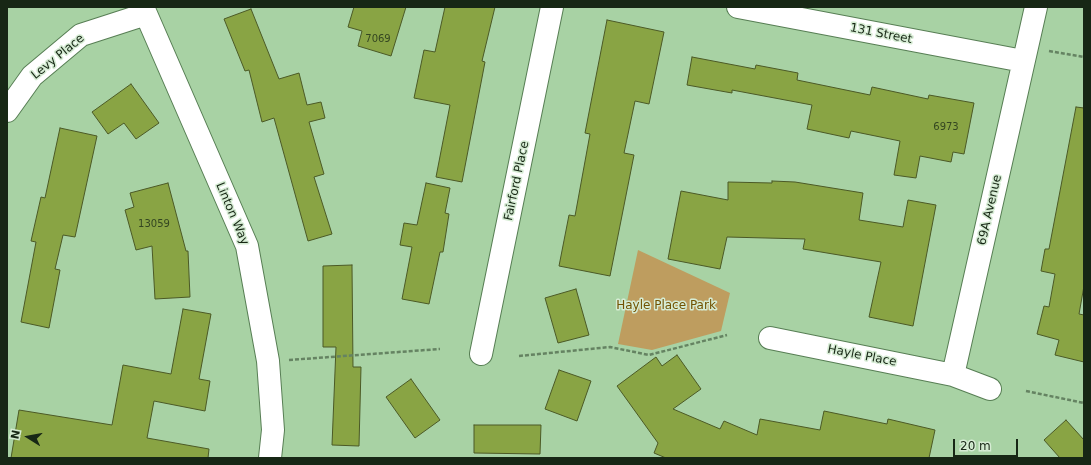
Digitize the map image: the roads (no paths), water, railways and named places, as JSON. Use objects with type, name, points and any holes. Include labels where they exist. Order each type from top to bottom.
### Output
[{"type":"street","name":"Fairford Place","points":[[481,354],[552,7]]},
{"type":"street","name":"131 Street","points":[[738,7],[1023,60]]},
{"type":"street","name":"69A Avenue","points":[[953,374],[1036,7]]},
{"type":"street","name":"Levy Place","points":[[7,111],[32,76],[81,35],[144,10]]},
{"type":"street","name":"Linton Way","points":[[144,10],[247,246],[268,361],[273,430],[270,458]]},
{"type":"street","name":"Hayle Place","points":[[770,338],[953,374]]},
{"type":"street","points":[[953,374],[990,389]]},
{"type":"park label","name":"Hayle Place Park","points":[[666,306]]}]
